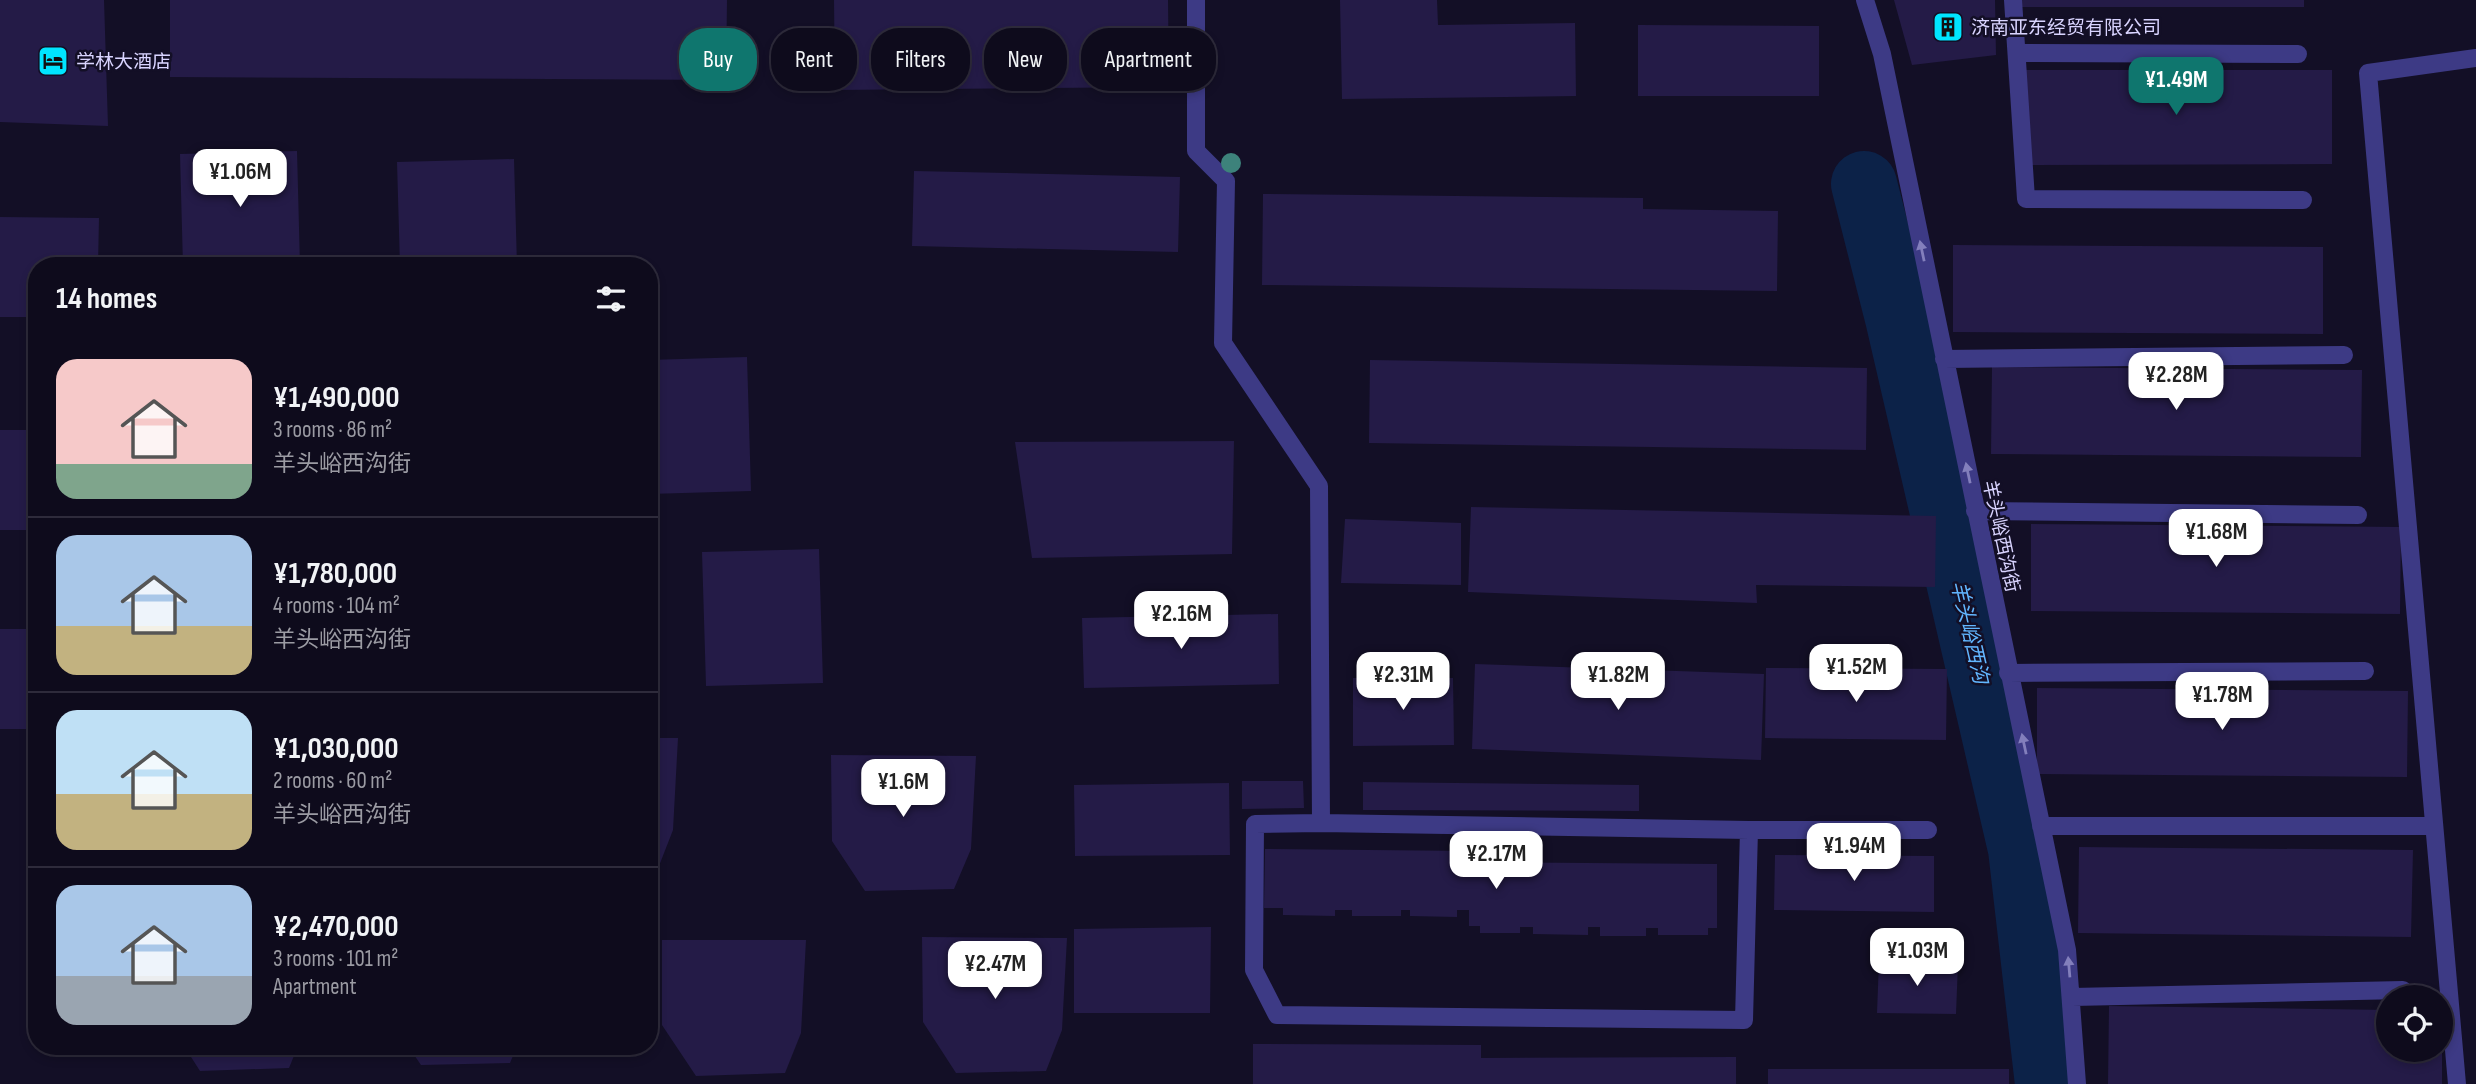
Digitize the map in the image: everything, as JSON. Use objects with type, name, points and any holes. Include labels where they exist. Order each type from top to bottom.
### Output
[{"type":"street","points":[[1196,0],[1196,151],[1226,181],[1223,343],[1319,486],[1321,823]]},
{"type":"street","name":"羊头峪西沟街","points":[[1865,0],[1882,54],[2067,950],[2077,1084]]},
{"type":"street","points":[[2013,0],[2026,199],[2303,200]]},
{"type":"street","points":[[2017,53],[2298,54]]},
{"type":"street","points":[[2457,1084],[2368,73],[2476,58]]},
{"type":"street","points":[[1944,359],[2344,355]]},
{"type":"street","points":[[1975,511],[2358,515]]},
{"type":"street","points":[[2008,673],[2365,671]]},
{"type":"street","points":[[1749,830],[1744,1020],[1277,1015],[1254,970],[1255,824],[1928,830]]},
{"type":"street","points":[[2041,826],[2434,826]]},
{"type":"street","points":[[2071,997],[2376,991]]},
{"type":"building","name":"学林大酒店","points":[[0,0],[104,0],[108,126],[0,122]]},
{"type":"building","points":[[170,0],[727,0],[727,28],[679,28],[679,80],[170,77]]},
{"type":"building","points":[[834,0],[1168,0],[1168,28],[1081,28],[1081,88],[1067,88],[1067,28],[984,28],[984,89],[970,89],[970,28],[871,28],[871,90],[857,90],[857,28],[834,28]]},
{"type":"building","points":[[1340,0],[1437,0],[1438,25],[1575,23],[1576,96],[1342,99]]},
{"type":"building","name":"济南亚东经贸有限公司","points":[[1894,0],[1995,0],[1996,55],[1912,65]]},
{"type":"building","points":[[2015,0],[2304,0],[2304,7],[2015,7]]},
{"type":"building","points":[[1638,25],[1819,26],[1819,96],[1638,96]]},
{"type":"building","points":[[2021,70],[2332,70],[2332,164],[2021,165]]},
{"type":"building","points":[[297,151],[300,257],[183,257],[180,154]]},
{"type":"building","points":[[514,159],[517,257],[400,257],[397,162]]},
{"type":"building","points":[[914,171],[1180,177],[1178,252],[912,246]]},
{"type":"building","points":[[1263,194],[1643,198],[1643,209],[1778,211],[1777,291],[1262,285]]},
{"type":"building","points":[[0,217],[99,218],[98,257],[28,257],[28,317],[0,317]]},
{"type":"building","points":[[1953,245],[2323,247],[2323,334],[1953,332]]},
{"type":"building","points":[[747,357],[751,491],[658,494],[658,360]]},
{"type":"building","points":[[1370,360],[1867,368],[1866,450],[1369,443]]},
{"type":"building","points":[[1992,367],[2362,370],[2361,457],[1991,454]]},
{"type":"building","points":[[0,430],[28,430],[28,530],[0,530]]},
{"type":"building","points":[[1234,441],[1232,554],[1032,558],[1015,442]]},
{"type":"building","points":[[1471,507],[1936,516],[1935,587],[1756,585],[1757,603],[1468,592]]},
{"type":"building","points":[[1345,519],[1461,523],[1461,585],[1341,583]]},
{"type":"building","points":[[2031,524],[2401,527],[2400,614],[2031,611]]},
{"type":"building","points":[[819,549],[823,683],[706,686],[702,552]]},
{"type":"building","points":[[1278,614],[1279,684],[1084,688],[1082,618]]},
{"type":"building","points":[[0,629],[28,629],[28,729],[0,729]]},
{"type":"building","points":[[1475,664],[1764,674],[1761,760],[1472,749]]},
{"type":"building","points":[[1766,668],[1947,669],[1946,740],[1765,738]]},
{"type":"building","points":[[1353,678],[1453,678],[1454,745],[1353,746]]},
{"type":"building","points":[[2037,688],[2408,691],[2407,777],[2037,774]]},
{"type":"building","points":[[658,738],[678,738],[673,830],[658,868]]},
{"type":"building","points":[[831,755],[976,756],[971,849],[954,889],[865,891],[832,841]]},
{"type":"building","points":[[1242,781],[1303,781],[1304,808],[1242,809]]},
{"type":"building","points":[[1363,782],[1639,785],[1639,811],[1363,810]]},
{"type":"building","points":[[1229,783],[1230,855],[1075,856],[1074,785]]},
{"type":"building","points":[[2079,847],[2413,850],[2411,937],[2078,933]]},
{"type":"building","points":[[1265,849],[1469,851],[1469,862],[1717,864],[1717,928],[1708,928],[1708,935],[1658,935],[1658,928],[1646,928],[1646,936],[1600,936],[1600,927],[1588,927],[1588,935],[1533,934],[1533,927],[1520,927],[1520,933],[1480,933],[1480,926],[1469,926],[1469,910],[1457,910],[1457,917],[1410,916],[1410,910],[1401,910],[1401,916],[1352,916],[1352,910],[1335,910],[1335,916],[1283,915],[1283,908],[1264,908]]},
{"type":"building","points":[[1775,855],[1934,856],[1934,912],[1774,910]]},
{"type":"building","points":[[1211,927],[1210,1013],[1074,1013],[1074,929]]},
{"type":"building","points":[[922,937],[1067,938],[1062,1030],[1046,1071],[956,1073],[923,1022]]},
{"type":"building","points":[[662,940],[806,940],[801,1033],[785,1073],[696,1076],[662,1025]]},
{"type":"building","points":[[1879,961],[1958,963],[1956,1014],[1877,1013]]},
{"type":"building","points":[[2109,1006],[2376,1010],[2376,1062],[2442,1062],[2442,1084],[2108,1084]]},
{"type":"building","points":[[1253,1044],[1481,1045],[1481,1058],[1736,1057],[1736,1084],[1253,1084]]},
{"type":"building","points":[[190,1055],[294,1055],[289,1068],[200,1071]]},
{"type":"building","points":[[414,1055],[513,1055],[510,1063],[421,1065]]},
{"type":"building","points":[[1768,1069],[2009,1069],[2009,1084],[1768,1084]]},
{"type":"waterway","name":"羊头峪西沟","points":[[1864,184],[1898,318],[2021,849],[2048,1084]]},
{"type":"place","name":"济南亚东经贸有限公司","points":[[1948,27]]},
{"type":"place","name":"学林大酒店","points":[[53,61]]}]
